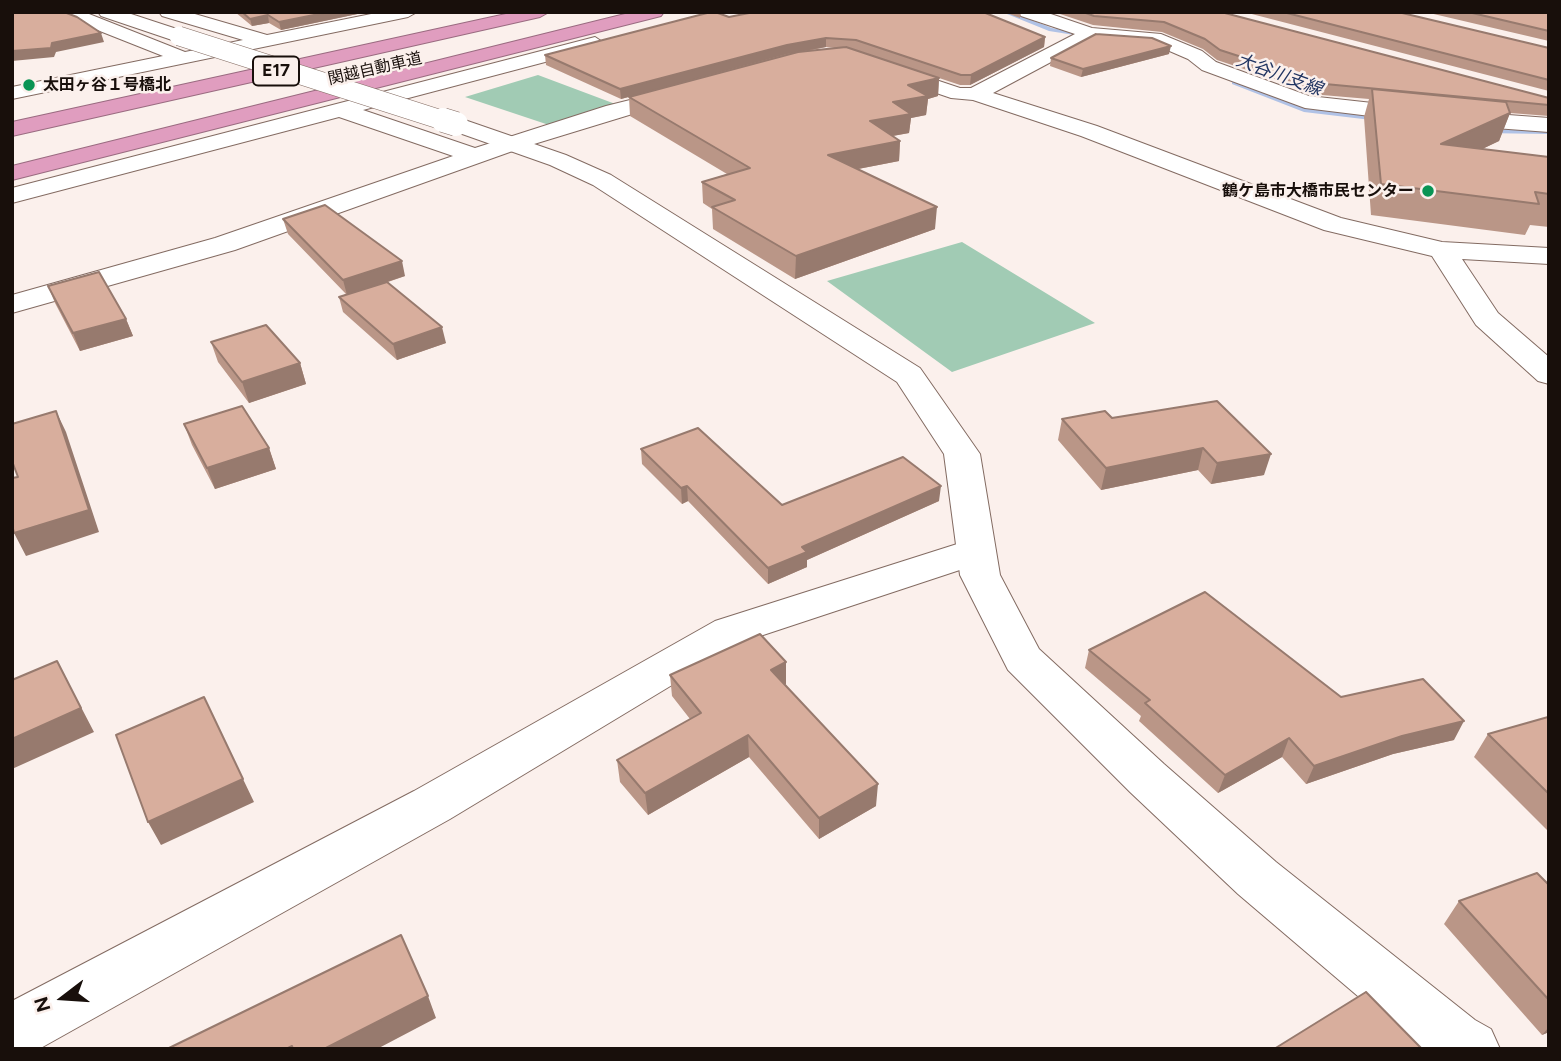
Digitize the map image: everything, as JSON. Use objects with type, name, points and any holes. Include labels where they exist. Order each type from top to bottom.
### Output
[{"type":"highway","points":[[12,111],[490,12]]},
{"type":"highway","name":"関越自動車道","points":[[12,129],[540,12]]},
{"type":"highway","name":"関越自動車道","points":[[12,151],[615,12]]},
{"type":"highway","points":[[12,173],[660,19]]},
{"type":"street","points":[[68,12],[184,58]]},
{"type":"street","points":[[107,12],[456,124],[495,150]]},
{"type":"street","points":[[167,12],[264,40]]},
{"type":"street","points":[[12,93],[405,13]]},
{"type":"street","points":[[1031,16],[1090,33],[1154,38],[1195,55],[1209,66],[1305,102],[1506,124],[1549,125]]},
{"type":"street","points":[[1031,16],[1068,47]]},
{"type":"street","points":[[12,196],[660,19]]},
{"type":"street","points":[[1128,35],[1166,24]]},
{"type":"street","points":[[975,94],[1090,33]]},
{"type":"street","points":[[861,60],[958,94],[975,94],[1089,131],[1333,224],[1442,250],[1549,256]]},
{"type":"street","points":[[31,68],[125,70]]},
{"type":"street","points":[[12,304],[225,244],[495,150],[614,111],[704,87]]},
{"type":"street","points":[[337,109],[602,180],[909,375],[962,454],[980,575],[1023,659],[1147,778],[1257,878],[1454,1041],[1470,1049]]},
{"type":"street","points":[[1506,124],[1516,145]]},
{"type":"street","points":[[1442,250],[1488,319],[1549,374]]},
{"type":"street","points":[[12,1032],[432,805],[730,631],[976,551]]},
{"type":"green space","points":[[538,75],[618,105],[555,127],[465,97]]},
{"type":"green space","points":[[962,242],[1095,323],[952,372],[827,281]]},
{"type":"building","points":[[12,12],[64,12],[101,33],[52,43],[51,48],[12,51]]},
{"type":"building","points":[[242,12],[329,12],[279,22],[268,15],[250,19]]},
{"type":"building","points":[[711,12],[729,17],[754,12],[983,12],[1045,37],[971,75],[961,75],[856,40],[826,38],[787,45],[620,89],[545,55]]},
{"type":"building","points":[[1083,12],[1221,12],[1549,98],[1549,105],[1325,84],[1220,50],[1205,39],[1164,22],[1094,16]]},
{"type":"building","points":[[1283,12],[1398,12],[1549,48],[1549,80]]},
{"type":"building","points":[[1468,12],[1549,12],[1549,31]]},
{"type":"building","points":[[1096,34],[1152,38],[1171,46],[1083,69],[1051,58]]},
{"type":"building","points":[[846,47],[939,78],[908,85],[928,96],[893,102],[911,114],[870,121],[900,141],[828,155],[937,207],[796,256],[712,207],[735,200],[702,182],[750,168],[629,97],[798,52]]},
{"type":"building","points":[[1372,89],[1506,102],[1510,113],[1441,144],[1549,157],[1549,194],[1535,192],[1539,204],[1381,184]]},
{"type":"building","points":[[325,205],[402,261],[343,280],[283,219]]},
{"type":"building","points":[[99,272],[126,319],[73,333],[48,286]]},
{"type":"building","points":[[387,282],[442,327],[393,344],[339,297]]},
{"type":"building","points":[[266,325],[300,363],[242,382],[211,342]]},
{"type":"building","points":[[1217,401],[1271,454],[1217,463],[1203,448],[1106,468],[1062,419],[1105,411],[1112,418]]},
{"type":"building","points":[[242,406],[269,448],[207,468],[184,424]]},
{"type":"building","points":[[56,411],[89,510],[14,533],[12,478],[18,477],[12,461],[12,424]]},
{"type":"building","points":[[698,428],[782,505],[903,457],[941,486],[802,547],[807,552],[768,568],[687,486],[681,488],[641,449]]},
{"type":"building","points":[[1205,592],[1341,697],[1423,679],[1464,721],[1402,736],[1314,766],[1289,738],[1225,775],[1145,703],[1150,700],[1089,650]]},
{"type":"building","points":[[760,634],[786,662],[771,670],[878,784],[819,818],[748,735],[645,793],[617,760],[701,713],[670,675]]},
{"type":"building","points":[[57,661],[81,708],[12,739],[12,680]]},
{"type":"building","points":[[204,697],[243,779],[148,822],[116,735]]},
{"type":"building","points":[[1549,717],[1549,794],[1488,734]]},
{"type":"building","points":[[1537,873],[1549,885],[1549,1000],[1459,901]]},
{"type":"building","points":[[401,935],[428,996],[324,1049],[293,1049],[292,1046],[286,1049],[167,1049]]},
{"type":"building","points":[[1366,992],[1422,1049],[1274,1049]]},
{"type":"waterway","name":"大谷川支線","points":[[1005,12],[1051,30],[1087,35]]},
{"type":"waterway","name":"大谷川支線","points":[[1235,82],[1307,110],[1380,119]]},
{"type":"waterway","name":"大谷川支線","points":[[1484,131],[1549,132]]},
{"type":"place","name":"太田ヶ谷１号橋北","points":[[29,85]]},
{"type":"place","name":"鶴ケ島市大橋市民センター","points":[[1428,191]]}]
